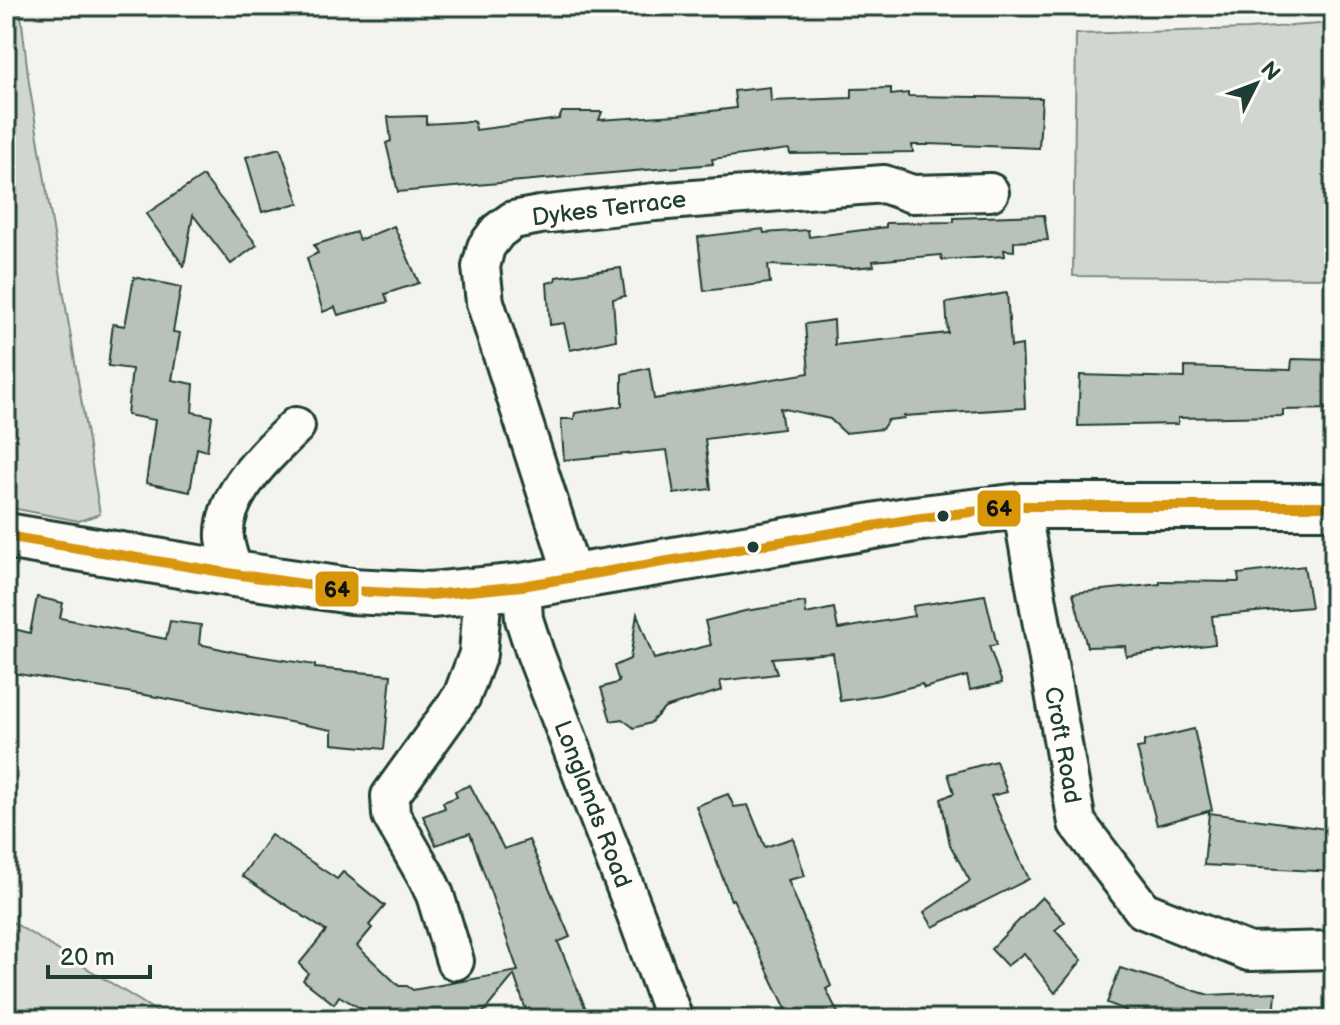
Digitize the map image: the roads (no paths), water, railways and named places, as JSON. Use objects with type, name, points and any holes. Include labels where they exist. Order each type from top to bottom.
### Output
[{"type":"main road","points":[[6,536],[351,591],[431,595],[502,588],[914,519],[1021,506],[1334,506]]},
{"type":"street","name":"Dykes Terrace","points":[[573,576],[485,302],[481,267],[486,247],[498,231],[513,220],[540,215],[738,195],[884,184],[912,194],[990,192]]},
{"type":"street","points":[[234,574],[225,537],[230,507],[247,477],[296,426]]},
{"type":"street","name":"Croft Road","points":[[1021,506],[1077,823],[1143,910],[1249,952],[1334,950]]},
{"type":"street","points":[[455,961],[431,886],[391,815],[390,796],[462,696],[502,588]]},
{"type":"street","name":"Longlands Road","points":[[502,588],[524,619],[674,1019]]}]
